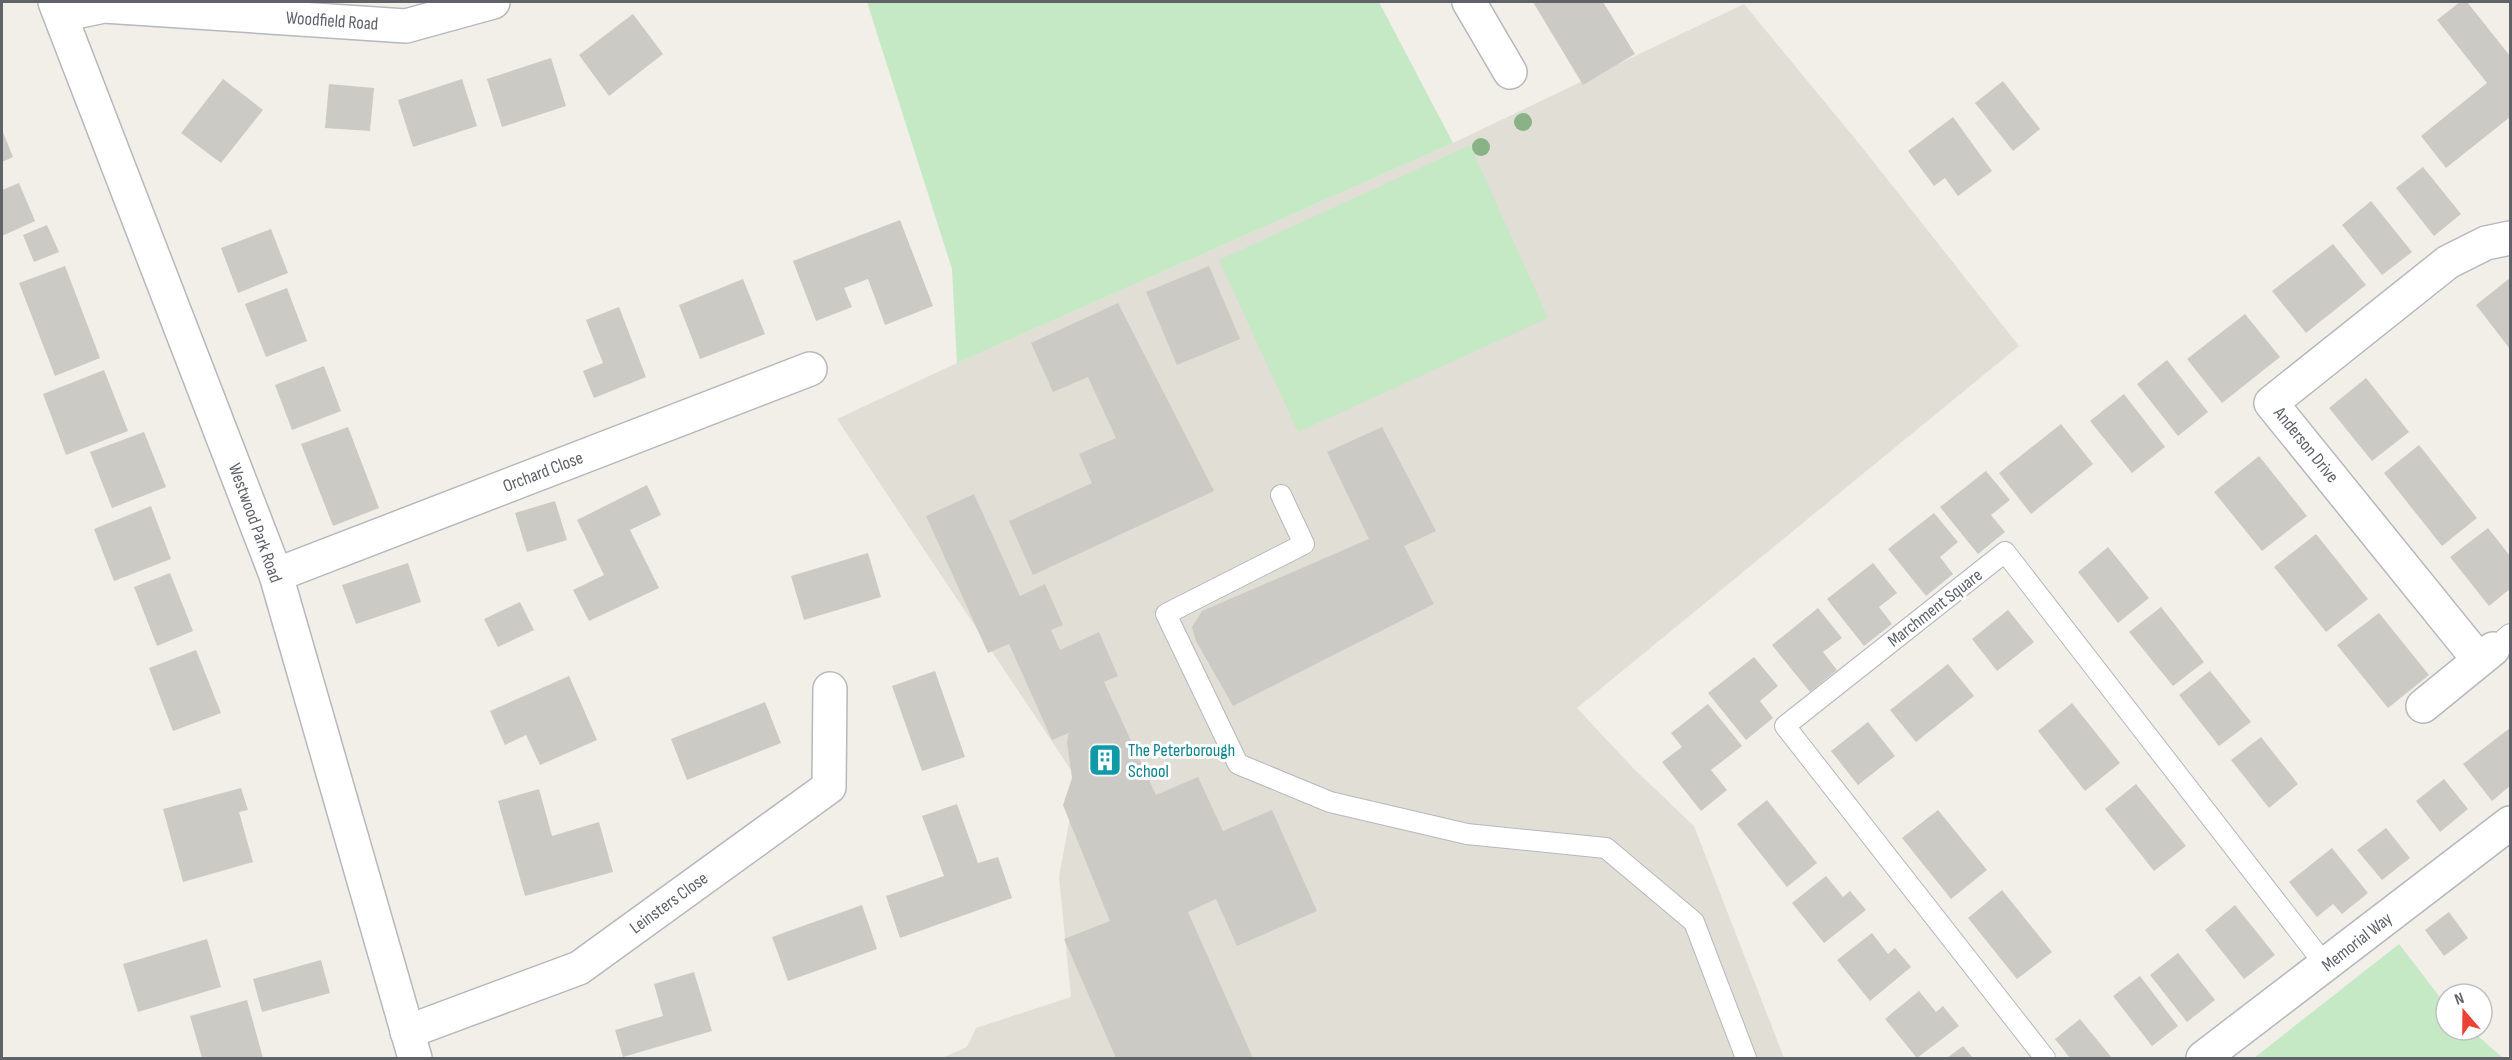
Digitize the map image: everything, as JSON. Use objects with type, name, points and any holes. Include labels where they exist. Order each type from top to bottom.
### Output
[{"type":"street","name":"Woodfield Road","points":[[58,8],[104,6],[406,26],[493,2]]},
{"type":"street","points":[[1468,2],[1510,72]]},
{"type":"street","name":"Westwood Park Road","points":[[58,8],[276,575],[411,1045]]},
{"type":"street","name":"Anderson Drive","points":[[2424,706],[2494,648],[2271,402],[2448,262],[2486,243],[2511,238]]},
{"type":"street","name":"Orchard Close","points":[[276,575],[810,369]]},
{"type":"street","name":"Leinsters Close","points":[[411,1045],[579,968],[829,787],[830,689]]},
{"type":"street","name":"Memorial Way","points":[[2203,1059],[2326,966],[2506,836]]},
{"type":"lane","points":[[1281,495],[1304,544],[1166,614],[1238,764],[1330,802],[1467,834],[1606,848],[1694,922],[1746,1059]]},
{"type":"lane","name":"Marchment Square","points":[[2045,1059],[1785,726],[2005,552],[2326,966]]},
{"type":"shaded area","name":"The Peterborough School","points":[[1744,4],[1861,146],[2019,346],[1577,708],[1634,769],[1694,826],[1784,1058],[942,1058],[967,1047],[976,1028],[1071,997],[1059,877],[1077,779],[837,419],[957,363],[1453,143]]},
{"type":"green space","points":[[867,2],[1379,2],[1453,143],[957,363],[952,269]]},
{"type":"green space","points":[[1470,145],[1548,318],[1298,432],[1219,260]]},
{"type":"green space","points":[[2399,944],[2434,989],[2434,1042],[2485,1042],[2503,1058],[2254,1058]]},
{"type":"building","points":[[1533,2],[1603,2],[1635,54],[1583,85]]},
{"type":"building","points":[[2460,2],[2467,2],[2510,56],[2510,117],[2446,168],[2421,136],[2487,83],[2437,20]]},
{"type":"building","points":[[633,14],[663,54],[609,96],[579,55]]},
{"type":"building","points":[[551,58],[566,106],[502,127],[487,79]]},
{"type":"building","points":[[223,79],[263,110],[221,163],[181,133]]},
{"type":"building","points":[[462,79],[477,126],[413,147],[398,100]]},
{"type":"building","points":[[2003,81],[2040,129],[2013,151],[1975,103]]},
{"type":"building","points":[[329,84],[374,88],[370,131],[325,128]]},
{"type":"building","points":[[1953,117],[1992,171],[1958,196],[1945,178],[1934,186],[1908,151]]},
{"type":"building","points":[[2,130],[13,157],[2,162]]},
{"type":"building","points":[[2423,167],[2461,214],[2434,236],[2396,188]]},
{"type":"building","points":[[19,183],[35,221],[2,236],[2,190]]},
{"type":"building","points":[[2371,201],[2412,252],[2382,275],[2342,225]]},
{"type":"building","points":[[900,220],[933,306],[885,325],[868,279],[844,288],[852,307],[816,321],[793,261]]},
{"type":"building","points":[[47,225],[59,252],[34,262],[23,235]]},
{"type":"building","points":[[271,229],[288,273],[238,293],[221,248]]},
{"type":"building","points":[[2333,244],[2366,285],[2306,333],[2272,291]]},
{"type":"building","points":[[65,266],[100,358],[55,376],[19,283]]},
{"type":"building","points":[[1209,266],[1240,339],[1177,365],[1146,292]]},
{"type":"building","points":[[2510,278],[2510,349],[2476,305]]},
{"type":"building","points":[[743,279],[765,334],[700,359],[679,305]]},
{"type":"building","points":[[287,288],[307,341],[266,357],[245,304]]},
{"type":"building","points":[[1118,303],[1214,491],[1033,575],[1009,521],[1092,483],[1079,454],[1116,438],[1088,377],[1053,392],[1031,343]]},
{"type":"building","points":[[619,307],[646,377],[594,398],[583,371],[603,363],[586,320]]},
{"type":"building","points":[[2245,314],[2280,357],[2222,403],[2187,359]]},
{"type":"building","points":[[2167,360],[2208,412],[2178,436],[2137,384]]},
{"type":"building","points":[[324,366],[341,411],[292,430],[275,385]]},
{"type":"building","points":[[104,370],[128,431],[66,455],[43,394]]},
{"type":"building","points":[[2366,378],[2409,432],[2372,461],[2329,408]]},
{"type":"building","points":[[2124,394],[2165,447],[2132,473],[2090,421]]},
{"type":"building","points":[[2061,424],[2093,464],[2031,514],[1999,473]]},
{"type":"building","points":[[348,427],[379,508],[333,526],[301,444]]},
{"type":"building","points":[[1382,427],[1436,531],[1404,546],[1434,604],[1233,706],[1196,641],[1192,627],[1202,611],[1369,539],[1327,452]]},
{"type":"building","points":[[144,432],[166,487],[112,508],[90,452]]},
{"type":"building","points":[[2419,445],[2477,518],[2442,546],[2384,473]]},
{"type":"building","points":[[2259,456],[2307,516],[2262,551],[2214,492]]},
{"type":"building","points":[[1986,471],[2010,500],[1991,515],[2005,532],[1978,554],[1940,507]]},
{"type":"building","points":[[647,485],[661,515],[630,530],[659,588],[589,621],[573,590],[604,575],[577,520]]},
{"type":"building","name":"The Peterborough School","points":[[974,494],[1020,596],[1045,584],[1063,625],[1051,630],[1060,650],[1099,632],[1118,676],[1104,682],[1156,795],[1198,777],[1223,831],[1272,810],[1317,911],[1237,946],[1216,899],[1188,912],[1253,1058],[1116,1058],[1064,939],[1110,921],[1063,805],[1072,778],[1067,742],[1069,733],[1052,740],[1009,644],[988,653],[926,516]]},
{"type":"building","points":[[555,501],[567,540],[527,552],[515,513]]},
{"type":"building","points":[[151,506],[171,559],[114,581],[94,529]]},
{"type":"building","points":[[1934,513],[1958,542],[1940,557],[1953,574],[1926,596],[1888,549]]},
{"type":"building","points":[[2488,528],[2510,556],[2510,589],[2489,606],[2450,557]]},
{"type":"building","points":[[2316,534],[2368,599],[2326,632],[2274,567]]},
{"type":"building","points":[[2108,547],[2149,598],[2118,623],[2078,572]]},
{"type":"building","points":[[868,553],[881,597],[804,620],[791,576]]},
{"type":"building","points":[[408,563],[421,602],[356,624],[342,585]]},
{"type":"building","points":[[1873,563],[1897,593],[1879,607],[1892,624],[1864,646],[1827,599]]},
{"type":"building","points":[[170,573],[193,631],[157,646],[134,587]]},
{"type":"building","points":[[520,602],[534,630],[498,647],[484,619]]},
{"type":"building","points":[[2161,607],[2204,662],[2173,686],[2129,632]]},
{"type":"building","points":[[1818,608],[1842,638],[1823,652],[1837,670],[1810,692],[1772,645]]},
{"type":"building","points":[[2008,610],[2034,642],[1997,671],[1972,639]]},
{"type":"building","points":[[2379,613],[2429,675],[2388,708],[2337,645]]},
{"type":"building","points":[[196,650],[221,713],[173,731],[149,668]]},
{"type":"building","points":[[1754,657],[1778,686],[1760,701],[1773,718],[1746,740],[1708,693]]},
{"type":"building","points":[[1948,664],[1974,696],[1916,742],[1890,710]]},
{"type":"building","points":[[935,671],[965,757],[922,771],[892,686]]},
{"type":"building","points":[[2210,671],[2251,722],[2219,746],[2179,695]]},
{"type":"building","points":[[569,676],[597,740],[540,765],[526,735],[505,745],[490,711]]},
{"type":"building","points":[[765,702],[781,743],[687,780],[671,739]]},
{"type":"building","points":[[2072,703],[2120,763],[2085,791],[2038,731]]},
{"type":"building","points":[[1708,704],[1742,746],[1711,770],[1727,790],[1701,811],[1662,762],[1682,747],[1671,733]]},
{"type":"building","points":[[1868,722],[1895,756],[1858,785],[1831,751]]},
{"type":"building","points":[[2510,728],[2510,786],[2492,801],[2463,764]]},
{"type":"building","points":[[2261,737],[2298,784],[2269,808],[2231,760]]},
{"type":"building","points":[[2444,779],[2468,809],[2440,832],[2416,801]]},
{"type":"building","points":[[2136,784],[2186,846],[2154,871],[2105,809]]},
{"type":"building","points":[[241,788],[248,810],[239,812],[253,862],[183,882],[163,809]]},
{"type":"building","points":[[539,789],[552,836],[599,822],[613,872],[525,896],[498,801]]},
{"type":"building","points":[[1767,800],[1817,863],[1787,887],[1737,824]]},
{"type":"building","points":[[957,804],[978,863],[998,857],[1012,898],[900,938],[886,896],[944,876],[922,816]]},
{"type":"building","points":[[1938,810],[1987,870],[1951,899],[1902,838]]},
{"type":"building","points":[[2386,828],[2410,858],[2382,880],[2357,850]]},
{"type":"building","points":[[2332,848],[2368,893],[2342,914],[2333,904],[2317,917],[2289,882]]},
{"type":"building","points":[[1826,876],[1843,897],[1850,891],[1866,910],[1824,943],[1792,903]]},
{"type":"building","points":[[2002,890],[2052,952],[2017,979],[1968,918]]},
{"type":"building","points":[[862,905],[877,949],[788,981],[772,937]]},
{"type":"building","points":[[2235,905],[2275,955],[2244,979],[2205,930]]},
{"type":"building","points":[[2449,912],[2468,938],[2444,956],[2425,930]]},
{"type":"building","points":[[1872,933],[1888,954],[1895,948],[1911,967],[1870,1001],[1837,960]]},
{"type":"building","points":[[207,939],[221,987],[138,1012],[123,964]]},
{"type":"building","points":[[2178,953],[2215,1000],[2187,1022],[2150,975]]},
{"type":"building","points":[[321,960],[330,993],[262,1012],[253,979]]},
{"type":"building","points":[[694,972],[712,1031],[623,1057],[615,1030],[663,1016],[654,984]]},
{"type":"building","points":[[2140,976],[2178,1026],[2152,1046],[2113,996]]},
{"type":"building","points":[[1919,991],[1936,1012],[1943,1006],[1959,1026],[1917,1058],[1885,1019]]},
{"type":"building","points":[[247,1000],[263,1058],[202,1058],[190,1016]]},
{"type":"building","points":[[2080,1019],[2112,1058],[2070,1058],[2055,1039]]},
{"type":"building","points":[[1963,1046],[1973,1058],[1947,1058]]},
{"type":"place","name":"The Peterborough School","points":[[1105,760]]}]
